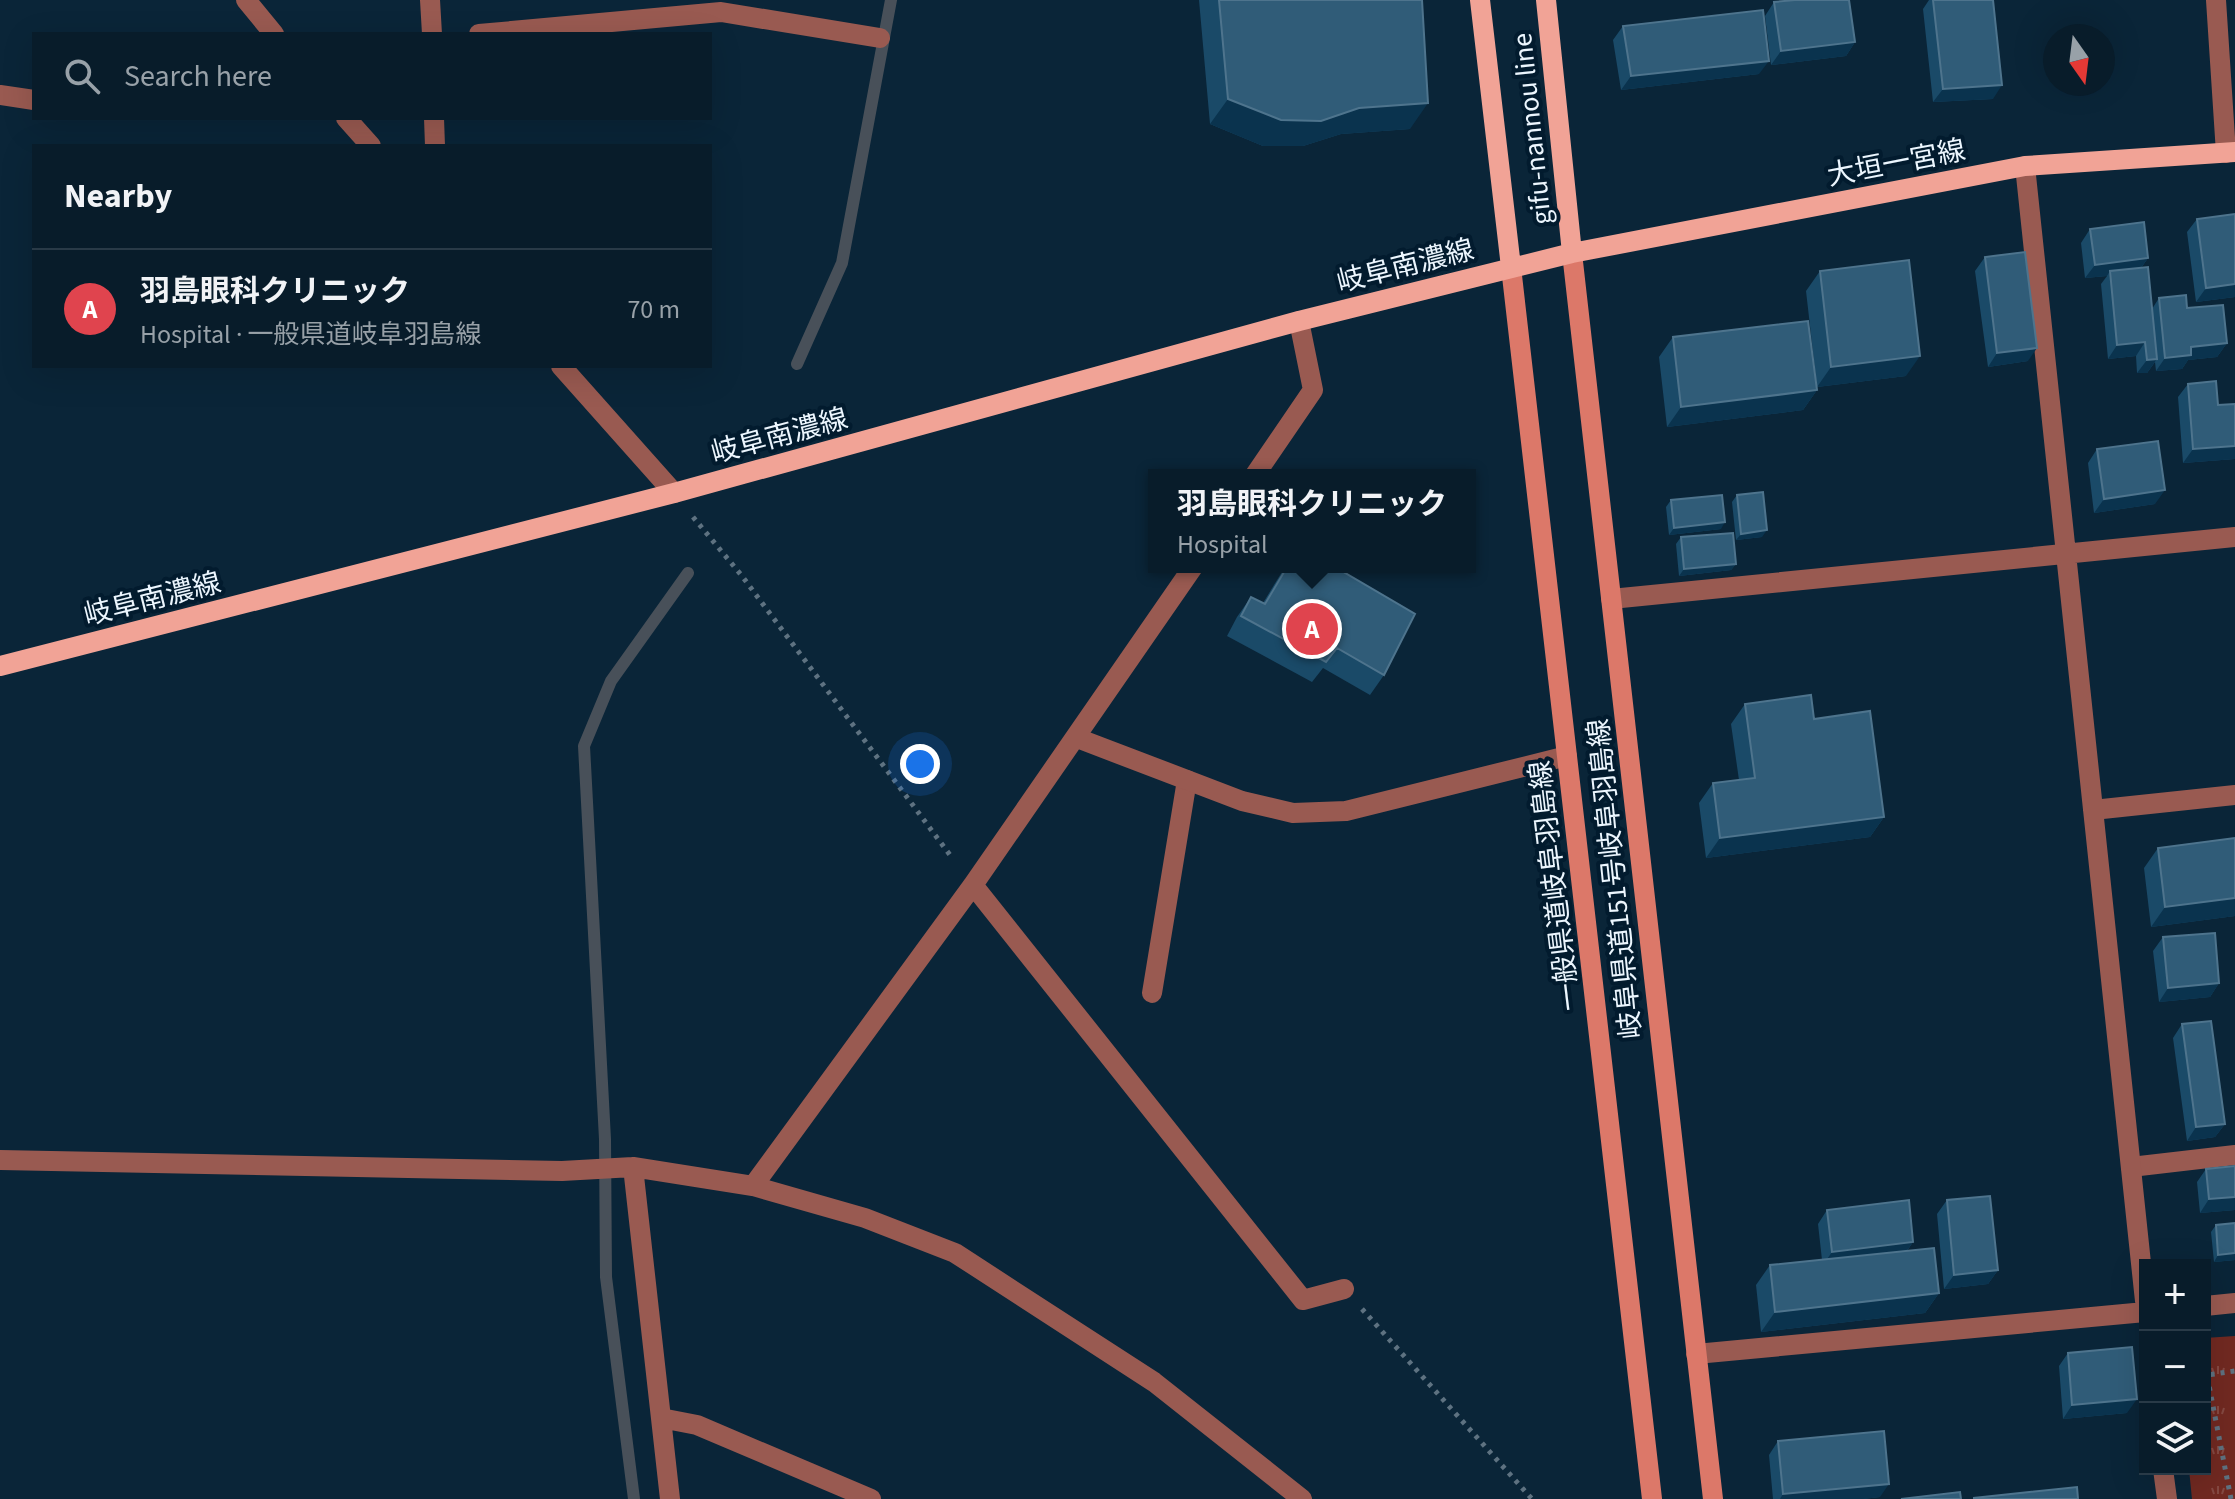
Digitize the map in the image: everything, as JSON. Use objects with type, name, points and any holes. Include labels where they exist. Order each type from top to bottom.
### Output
[{"type":"main road","name":"gifu-nannou line","points":[[1480,0],[1511,267]]},
{"type":"main road","name":"gifu-nannou line","points":[[1546,0],[1572,253]]},
{"type":"main road","name":"大垣一宮線","points":[[1572,253],[2025,166],[2230,153]]},
{"type":"main road","name":"岐阜南濃線","points":[[0,666],[674,493],[1299,321],[1572,253]]},
{"type":"main road","name":"岐阜県道151号岐阜羽島線","points":[[1572,253],[1713,1499]]},
{"type":"main road","name":"一般県道岐阜羽島線","points":[[1511,267],[1652,1499]]},
{"type":"street","points":[[246,0],[272,32]]},
{"type":"street","points":[[430,0],[432,32]]},
{"type":"street","points":[[2216,0],[2230,153]]},
{"type":"street","points":[[501,32],[721,12],[880,38]]},
{"type":"street","points":[[0,95],[32,100]]},
{"type":"street","points":[[348,120],[369,144]]},
{"type":"street","points":[[434,120],[435,144]]},
{"type":"street","points":[[2025,166],[2141,1259]]},
{"type":"street","points":[[1259,469],[1313,390],[1299,321]]},
{"type":"street","points":[[563,368],[674,493]]},
{"type":"street","points":[[1611,599],[2235,537]]},
{"type":"street","points":[[753,1186],[973,885],[1189,573]]},
{"type":"street","points":[[1077,738],[1242,801],[1293,813],[1346,811],[1567,756]]},
{"type":"street","points":[[1152,993],[1187,780]]},
{"type":"street","points":[[2093,810],[2235,795]]},
{"type":"street","points":[[973,885],[1303,1300],[1344,1289]]},
{"type":"street","points":[[2131,1167],[2235,1155]]},
{"type":"street","points":[[0,1160],[562,1171],[633,1167],[753,1186],[865,1218],[955,1253],[1154,1382],[1302,1499]]},
{"type":"street","points":[[633,1167],[670,1499]]},
{"type":"street","points":[[2211,1305],[2235,1303]]},
{"type":"street","points":[[1696,1354],[2139,1313]]},
{"type":"street","points":[[661,1418],[697,1425],[871,1499]]},
{"type":"street","points":[[2164,1475],[2167,1499]]},
{"type":"path","points":[[674,493],[742,576],[973,885]]},
{"type":"path","points":[[1344,1289],[1532,1499]]},
{"type":"path","points":[[2231,1499],[2207,1375],[2235,1371]]},
{"type":"green space","points":[[2235,1336],[2235,1499],[2192,1499],[2190,1475],[2211,1475],[2211,1338]]},
{"type":"building","points":[[1219,0],[1422,0],[1428,103],[1359,108],[1321,121],[1281,120],[1228,99]]},
{"type":"building","points":[[1849,0],[1855,42],[1781,51],[1774,2]]},
{"type":"building","points":[[1933,0],[1993,0],[2002,85],[1943,89]]},
{"type":"building","points":[[1763,10],[1769,61],[1631,76],[1623,26]]},
{"type":"building","points":[[2235,214],[2235,284],[2206,288],[2197,219]]},
{"type":"building","points":[[2144,222],[2148,258],[2095,265],[2090,229]]},
{"type":"building","points":[[2025,252],[2037,348],[1997,353],[1985,257]]},
{"type":"building","points":[[1909,260],[1920,356],[1831,367],[1820,271]]},
{"type":"building","points":[[2148,267],[2157,359],[2147,360],[2145,342],[2117,345],[2110,271]]},
{"type":"building","points":[[2186,295],[2187,308],[2223,305],[2227,343],[2191,347],[2191,355],[2165,358],[2159,298]]},
{"type":"building","points":[[1808,321],[1817,390],[1681,407],[1673,337]]},
{"type":"building","points":[[2216,381],[2218,405],[2235,404],[2235,446],[2193,449],[2188,384]]},
{"type":"building","points":[[2158,441],[2165,490],[2104,499],[2097,449]]},
{"type":"building","points":[[1763,492],[1767,530],[1741,534],[1737,495]]},
{"type":"building","points":[[1722,495],[1725,522],[1674,528],[1671,500]]},
{"type":"building","points":[[1733,533],[1736,564],[1684,569],[1681,537]]},
{"type":"building","points":[[1283,573],[1345,573],[1415,614],[1384,675],[1337,648],[1326,662],[1241,616],[1251,597],[1265,604]]},
{"type":"building","points":[[1811,695],[1814,719],[1870,711],[1884,817],[1720,838],[1713,783],[1755,778],[1745,704]]},
{"type":"building","points":[[2235,838],[2235,898],[2165,907],[2158,848]]},
{"type":"building","points":[[2215,933],[2219,983],[2168,988],[2163,937]]},
{"type":"building","points":[[2211,1021],[2225,1124],[2196,1127],[2182,1024]]},
{"type":"building","points":[[2235,1166],[2235,1197],[2209,1199],[2206,1169]]},
{"type":"building","points":[[1990,1196],[1998,1270],[1954,1275],[1947,1200]]},
{"type":"building","points":[[1909,1200],[1913,1242],[1832,1252],[1827,1210]]},
{"type":"building","points":[[2235,1223],[2235,1253],[2218,1255],[2216,1225]]},
{"type":"building","points":[[1934,1248],[1939,1293],[1775,1312],[1770,1265]]},
{"type":"building","points":[[2132,1347],[2137,1399],[2072,1405],[2068,1353]]},
{"type":"building","points":[[1884,1431],[1889,1484],[1783,1494],[1778,1441]]},
{"type":"building","points":[[2077,1487],[2078,1499],[1974,1499],[1974,1498]]},
{"type":"building","points":[[1960,1492],[1961,1499],[1901,1499]]},
{"type":"waterway","points":[[797,364],[842,263],[891,0]]},
{"type":"waterway","points":[[634,1499],[606,1277],[605,1139],[584,746],[611,681],[688,573]]},
{"type":"place","name":"羽島眼科クリニック","points":[[1312,629]]}]
